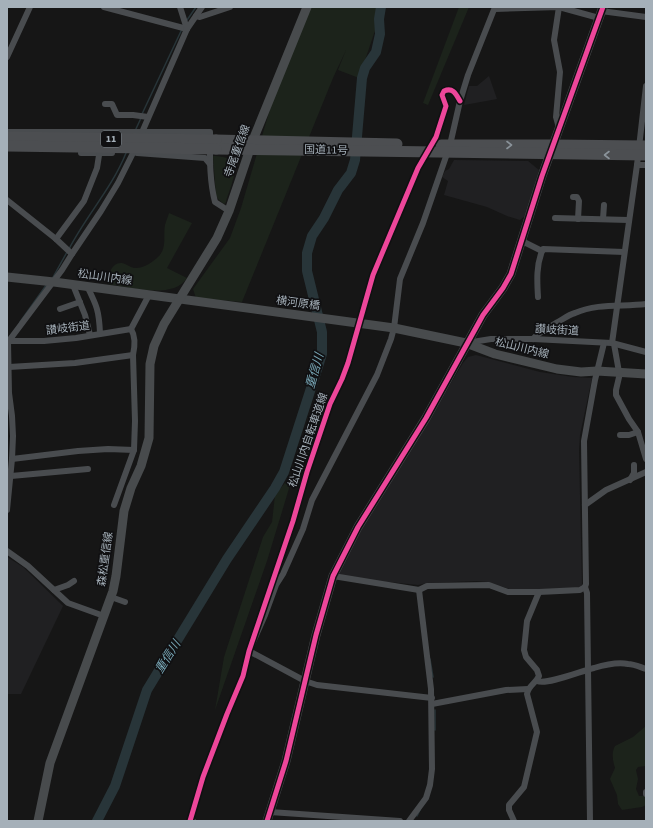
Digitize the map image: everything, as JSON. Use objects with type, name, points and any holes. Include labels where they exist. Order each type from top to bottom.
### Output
[{"type":"highway","name":"国道11号","points":[[7,137],[216,144]]},
{"type":"highway","name":"国道11号","points":[[7,146],[252,144],[552,149],[641,153]]},
{"type":"main road","name":"寺尾重信線","points":[[180,299],[217,238],[229,211],[252,144],[308,7]]},
{"type":"main road","points":[[267,821],[286,761],[316,635],[333,576],[358,527],[426,418],[466,343],[483,315],[507,282],[514,266],[552,149],[601,12]]},
{"type":"main road","name":"松山川内線","points":[[7,277],[87,286],[199,302]]},
{"type":"main road","name":"森松重信線","points":[[38,821],[52,756],[111,597],[116,576],[124,511],[131,488],[141,466],[149,438],[150,364],[157,335],[180,299]]},
{"type":"main road","name":"横河原橋","points":[[199,302],[394,328]]},
{"type":"main road","name":"松山川内線","points":[[394,328],[466,343],[495,354],[533,364],[581,372],[597,371],[646,374]]},
{"type":"street","points":[[7,58],[30,7]]},
{"type":"street","points":[[104,7],[123,9],[187,29]]},
{"type":"street","points":[[180,7],[187,29]]},
{"type":"street","points":[[7,510],[12,459],[12,416],[9,393],[7,342],[54,282],[118,183],[133,153],[187,29],[202,7]]},
{"type":"street","points":[[196,16],[200,17],[230,7]]},
{"type":"street","points":[[559,7],[554,40],[560,72],[556,117],[559,129]]},
{"type":"street","points":[[539,592],[527,621],[524,650],[526,656],[539,676],[537,681],[528,689],[500,691],[432,701],[318,685],[305,681],[249,651],[276,585],[283,574],[304,529],[312,500],[377,376],[394,328],[400,279],[422,223],[444,148],[468,75],[495,8],[559,7],[646,17]]},
{"type":"street","points":[[646,86],[641,153],[628,220],[613,344],[620,372],[616,395],[638,432],[646,459]]},
{"type":"street","points":[[105,104],[112,104],[117,115],[133,115],[148,118]]},
{"type":"street","points":[[7,132],[210,132],[210,164],[215,202],[229,211]]},
{"type":"street","points":[[56,239],[84,201],[97,168],[102,132]]},
{"type":"street","points":[[7,151],[133,153],[205,158],[210,164]]},
{"type":"street","points":[[641,153],[646,165]]},
{"type":"street","points":[[573,197],[577,197],[579,201],[578,219]]},
{"type":"street","points":[[7,200],[56,239],[72,254]]},
{"type":"street","points":[[603,219],[604,205]]},
{"type":"street","points":[[555,217],[628,220]]},
{"type":"street","points":[[522,241],[542,250],[624,252]]},
{"type":"street","points":[[538,297],[537,274],[542,250]]},
{"type":"street","points":[[73,285],[85,315],[90,335]]},
{"type":"street","points":[[87,286],[99,312],[100,333]]},
{"type":"street","points":[[114,505],[134,450],[135,421],[133,355],[135,348],[135,335],[131,329],[149,295]]},
{"type":"street","points":[[60,309],[80,302]]},
{"type":"street","points":[[533,339],[536,335],[573,313],[587,309],[611,306],[646,304]]},
{"type":"street","name":"讃岐街道","points":[[7,342],[76,338],[131,329]]},
{"type":"street","name":"讃岐街道","points":[[466,343],[491,339],[533,339],[613,344],[646,352]]},
{"type":"street","points":[[590,821],[587,593],[585,587],[584,441],[597,371],[604,343]]},
{"type":"street","points":[[9,367],[75,363],[133,355]]},
{"type":"street","points":[[620,435],[629,435],[638,432]]},
{"type":"street","points":[[12,459],[78,451],[108,449],[134,450]]},
{"type":"street","points":[[630,480],[634,473],[634,465]]},
{"type":"street","points":[[11,476],[88,469]]},
{"type":"street","points":[[585,505],[606,490],[646,472]]},
{"type":"street","points":[[7,551],[24,562],[71,605],[104,616]]},
{"type":"street","points":[[333,576],[419,590],[427,586],[489,585],[508,592],[539,592],[580,590],[585,587]]},
{"type":"street","points":[[54,590],[74,581]]},
{"type":"street","points":[[409,821],[418,811],[426,798],[430,785],[432,769],[432,701],[419,590]]},
{"type":"street","points":[[111,597],[125,602]]},
{"type":"street","points":[[537,681],[543,682],[569,676],[599,666],[624,663],[646,669]]},
{"type":"street","points":[[514,821],[509,810],[509,805],[524,787],[537,732],[527,696],[528,689]]},
{"type":"street","points":[[270,812],[400,821]]},
{"type":"shaded area","points":[[309,7],[383,7],[359,78],[338,70],[346,50],[333,78],[242,302],[196,298],[193,289],[230,238],[241,208],[270,109]]},
{"type":"shaded area","points":[[459,7],[469,7],[428,105],[423,103]]},
{"type":"shaded area","points":[[489,76],[497,99],[464,105],[469,86],[477,86]]},
{"type":"shaded area","points":[[213,156],[224,157],[230,160],[234,165],[233,178],[226,202],[224,204],[216,196]]},
{"type":"shaded area","points":[[454,160],[528,161],[539,170],[526,215],[520,220],[487,207],[444,195],[448,181],[442,177]]},
{"type":"shaded area","points":[[169,213],[192,223],[167,268],[187,278],[180,285],[172,289],[162,290],[139,289],[108,284],[111,270],[118,263],[137,268],[151,263],[159,256],[163,249],[164,229]]},
{"type":"shaded area","points":[[476,355],[540,372],[592,378],[580,435],[579,450],[581,587],[578,589],[538,591],[509,589],[488,582],[477,581],[427,583],[418,585],[389,582],[383,583],[341,575],[339,573],[340,570],[365,523],[463,363],[468,357]]},
{"type":"shaded area","points":[[294,472],[267,561],[215,710],[224,657],[263,537],[272,522],[275,495]]},
{"type":"shaded area","points":[[7,557],[23,567],[63,606],[21,694],[7,694]]},
{"type":"shaded area","points":[[646,726],[646,766],[638,767],[636,770],[638,779],[636,789],[639,796],[645,796],[646,805],[622,810],[618,804],[617,795],[610,779],[615,768],[613,751],[615,746],[633,737]]},
{"type":"waterway","points":[[187,20],[196,7]]},
{"type":"waterway","name":"重信川","points":[[97,821],[115,786],[147,690],[227,559],[275,488],[284,472],[322,354],[322,332],[307,271],[307,253],[312,236],[324,218],[338,190],[351,173],[355,160],[362,78],[365,68],[376,52],[380,34],[379,19],[381,7]]},
{"type":"waterway","points":[[142,114],[182,29]]},
{"type":"waterway","points":[[135,131],[141,118]]},
{"type":"waterway","points":[[69,249],[114,178],[126,153]]},
{"type":"waterway","points":[[52,279],[67,252]]},
{"type":"waterway","points":[[20,322],[47,284]]},
{"type":"waterway","points":[[430,659],[433,677]]},
{"type":"waterway","points":[[435,710],[435,730]]},
{"type":"waterway","points":[[417,816],[420,810]]},
{"type":"cycle path","points":[[267,821],[286,761],[316,635],[333,576],[358,527],[426,418],[483,315],[503,288],[511,274],[542,176],[603,7]]},
{"type":"cycle path","name":"松山川内自転車道線","points":[[190,821],[203,777],[243,676],[249,651],[293,521],[307,472],[330,404],[348,363],[373,275],[418,168],[436,137],[446,106],[442,95],[444,91],[452,91],[456,94],[460,101]]}]
